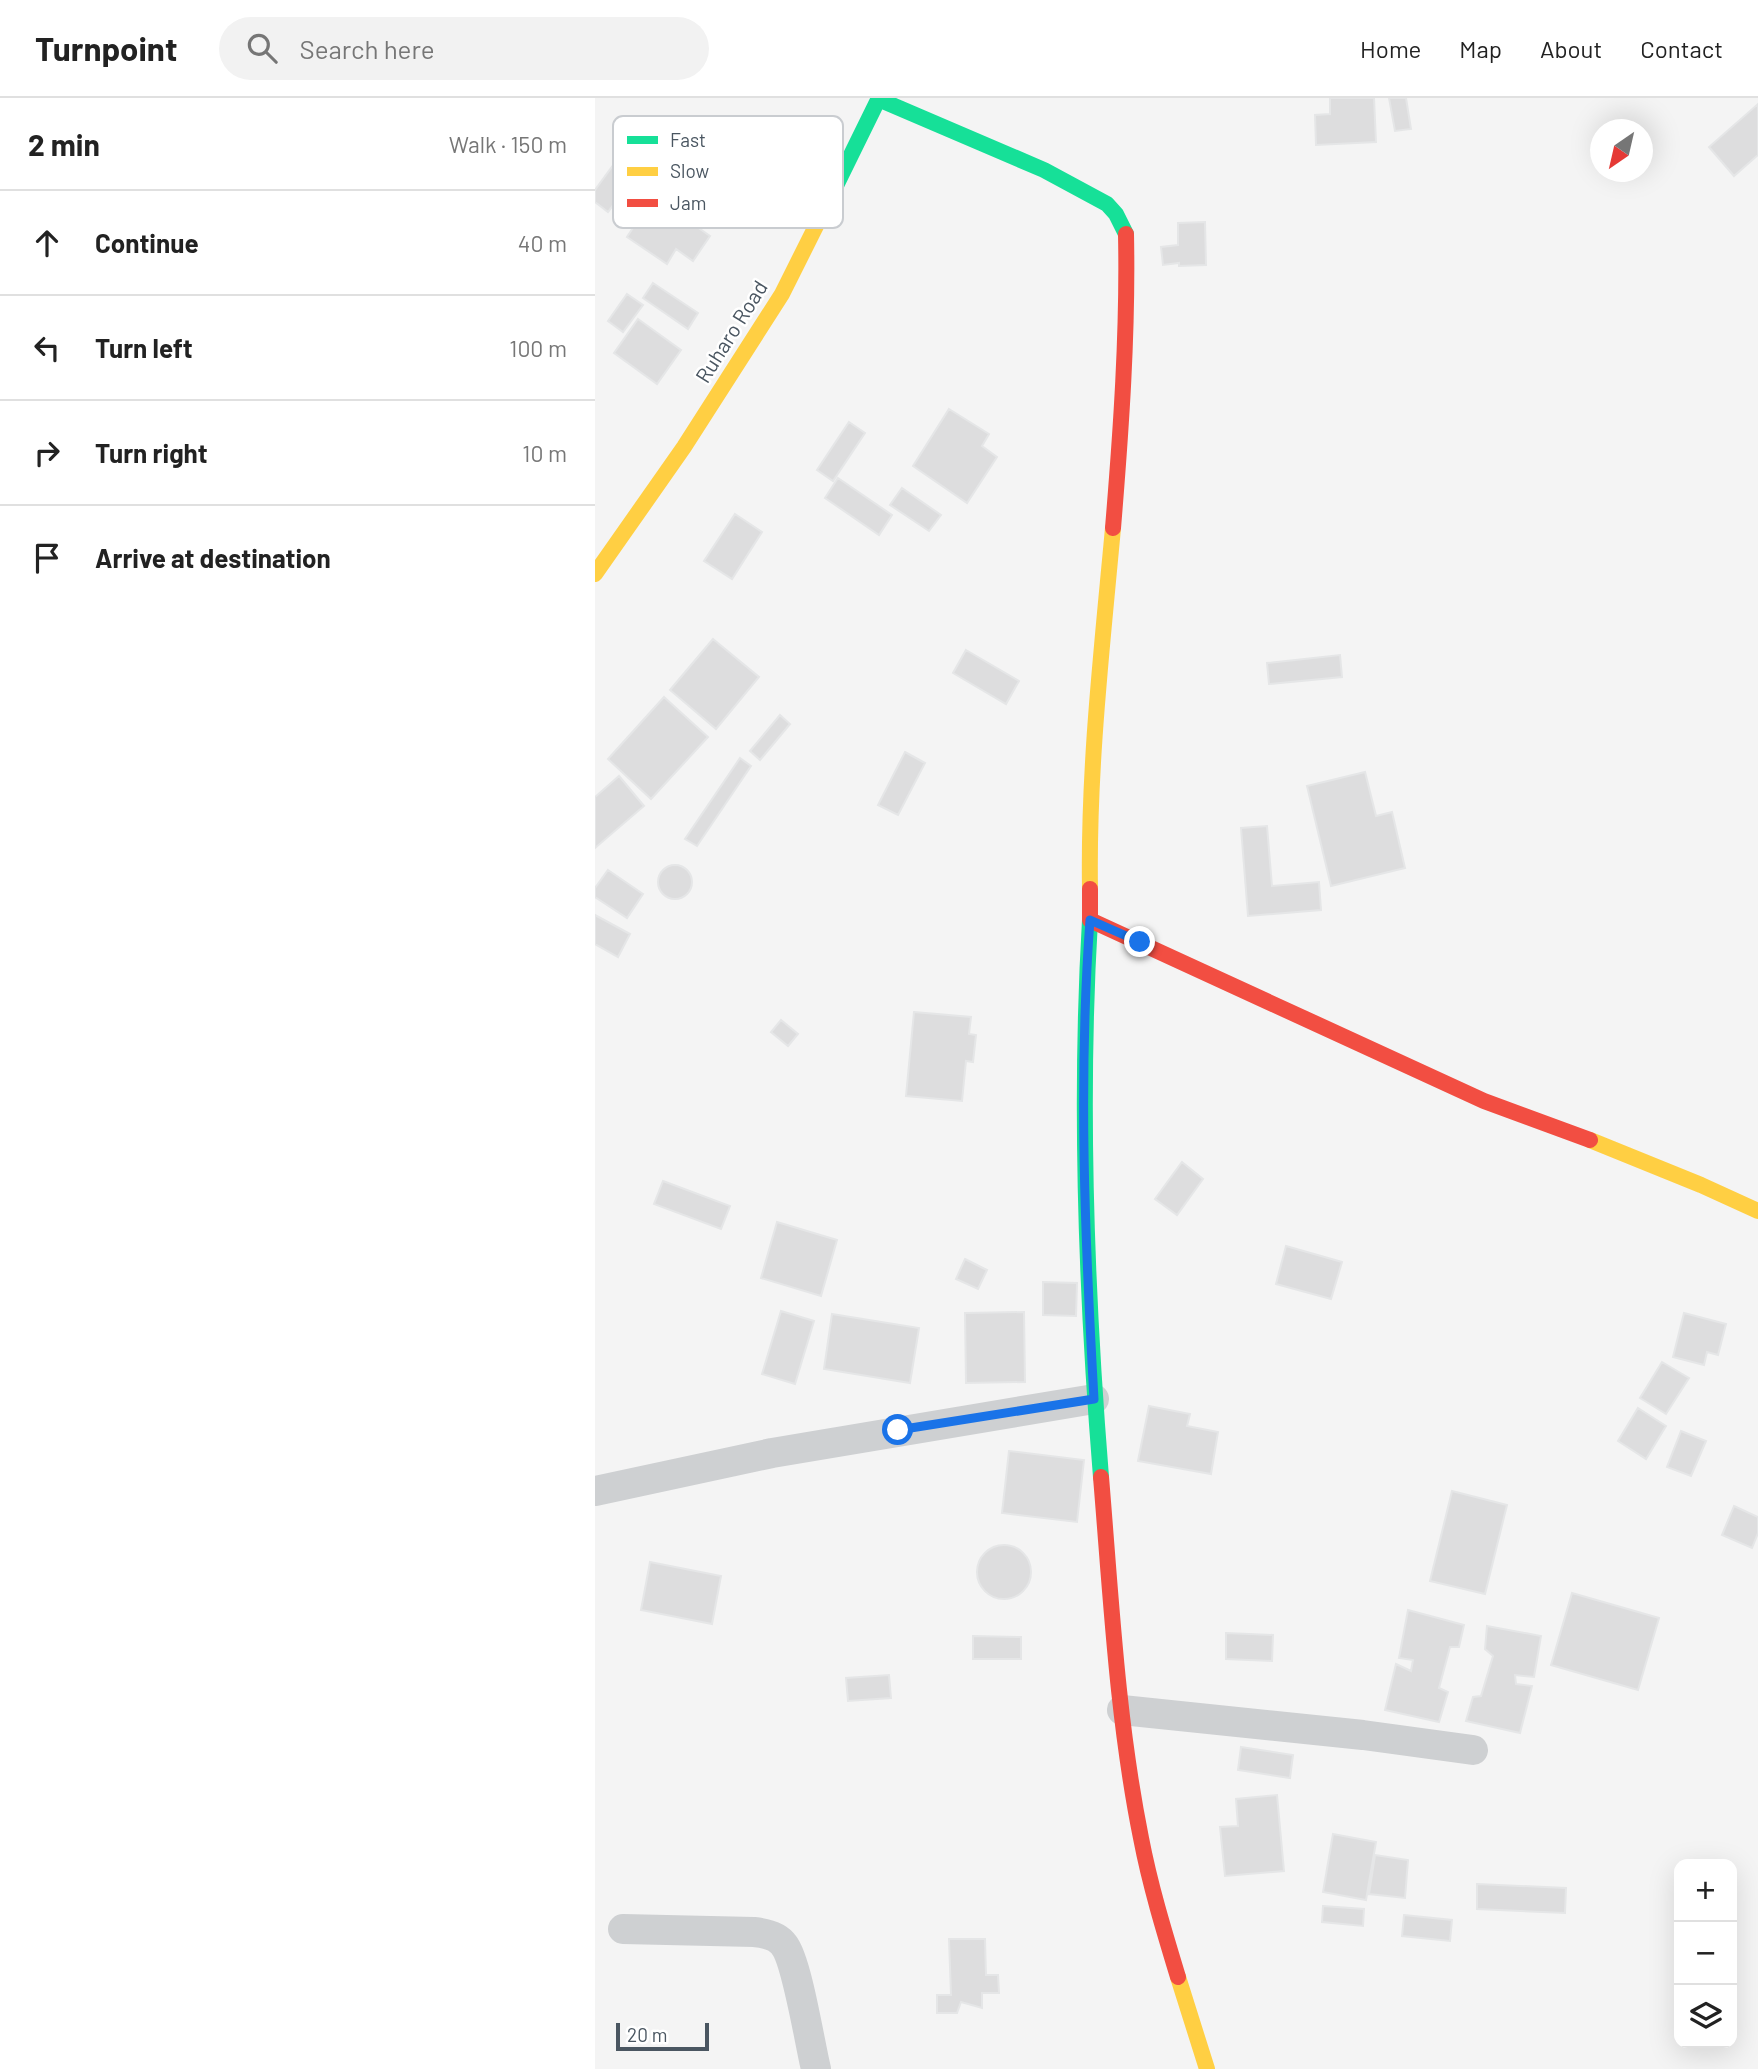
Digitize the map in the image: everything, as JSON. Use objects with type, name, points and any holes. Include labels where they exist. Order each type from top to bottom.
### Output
[{"type":"street","name":"Ruharo Road","points":[[843,170],[878,99]]},
{"type":"street","points":[[878,99],[1044,170],[1107,204],[1117,214],[1126,233],[1127,278],[1119,455],[1098,686],[1089,855],[1090,920],[1084,1002],[1087,1281],[1094,1399],[1122,1710],[1132,1787],[1150,1878],[1205,2068]]},
{"type":"street","name":"Ruharo Road","points":[[595,574],[684,447],[782,294],[814,228]]},
{"type":"street","points":[[1090,920],[1484,1101],[1590,1140],[1758,1211]]},
{"type":"street","points":[[595,1491],[772,1452],[1094,1399]]},
{"type":"street","points":[[1122,1710],[1473,1750]]},
{"type":"street","points":[[623,1929],[754,1932],[768,1934],[784,1944],[792,1965],[816,2069]]},
{"type":"building","points":[[1330,98],[1374,98],[1376,142],[1316,145],[1315,115],[1330,114]]},
{"type":"building","points":[[1389,98],[1406,98],[1411,129],[1395,131]]},
{"type":"building","points":[[1758,104],[1758,155],[1734,176],[1709,147]]},
{"type":"building","points":[[613,165],[613,205],[608,212],[595,202],[595,190]]},
{"type":"building","points":[[1205,222],[1206,265],[1163,265],[1161,247],[1178,245],[1178,223]]},
{"type":"building","points":[[633,228],[699,228],[710,236],[693,261],[676,249],[667,264],[627,237]]},
{"type":"building","points":[[653,283],[698,313],[688,329],[643,298]]},
{"type":"building","points":[[627,294],[643,305],[623,332],[608,321]]},
{"type":"building","points":[[638,319],[681,350],[657,384],[614,353]]},
{"type":"building","points":[[949,409],[989,434],[982,446],[997,457],[967,503],[913,466]]},
{"type":"building","points":[[849,422],[865,433],[833,481],[817,470]]},
{"type":"building","points":[[838,478],[892,515],[879,535],[825,498]]},
{"type":"building","points":[[902,488],[941,515],[929,531],[890,505]]},
{"type":"building","points":[[735,514],[762,532],[732,579],[704,561]]},
{"type":"building","points":[[713,639],[759,677],[716,729],[670,690]]},
{"type":"building","points":[[966,650],[1019,681],[1006,704],[953,673]]},
{"type":"building","points":[[1340,655],[1342,677],[1269,684],[1267,663]]},
{"type":"building","points":[[664,697],[708,737],[651,799],[608,759]]},
{"type":"building","points":[[780,715],[790,724],[760,760],[750,751]]},
{"type":"building","points":[[905,752],[925,763],[898,815],[878,805]]},
{"type":"building","points":[[740,758],[751,766],[697,846],[685,839]]},
{"type":"building","points":[[1365,772],[1376,816],[1392,812],[1405,868],[1331,886],[1307,786]]},
{"type":"building","points":[[619,776],[644,806],[595,848],[595,797]]},
{"type":"building","points":[[1267,826],[1272,886],[1319,882],[1321,910],[1248,916],[1241,828]]},
{"type":"building","points":[[675,865],[687,870],[692,882],[687,894],[675,899],[663,894],[658,882],[663,870]]},
{"type":"building","points":[[608,870],[643,894],[627,918],[595,897],[595,888]]},
{"type":"building","points":[[595,915],[630,934],[618,957],[595,944]]},
{"type":"building","points":[[914,1012],[971,1017],[969,1034],[976,1035],[973,1062],[966,1061],[962,1101],[906,1096]]},
{"type":"building","points":[[781,1020],[798,1034],[788,1046],[771,1032]]},
{"type":"building","points":[[1182,1162],[1203,1179],[1177,1215],[1155,1199]]},
{"type":"building","points":[[663,1181],[730,1206],[721,1229],[654,1204]]},
{"type":"building","points":[[777,1222],[837,1240],[821,1296],[761,1278]]},
{"type":"building","points":[[1286,1246],[1342,1262],[1331,1299],[1276,1284]]},
{"type":"building","points":[[965,1259],[987,1270],[978,1289],[956,1279]]},
{"type":"building","points":[[1043,1282],[1077,1283],[1076,1316],[1043,1315]]},
{"type":"building","points":[[781,1311],[814,1321],[795,1384],[762,1374]]},
{"type":"building","points":[[1024,1312],[1025,1382],[966,1383],[965,1313]]},
{"type":"building","points":[[1684,1313],[1726,1324],[1718,1355],[1707,1352],[1704,1365],[1673,1357]]},
{"type":"building","points":[[832,1314],[919,1328],[910,1383],[824,1369]]},
{"type":"building","points":[[1662,1362],[1689,1378],[1666,1414],[1640,1398]]},
{"type":"building","points":[[1149,1406],[1190,1414],[1187,1426],[1218,1432],[1211,1474],[1138,1461]]},
{"type":"building","points":[[1638,1408],[1666,1426],[1646,1459],[1618,1441]]},
{"type":"building","points":[[1681,1431],[1706,1441],[1691,1476],[1667,1467]]},
{"type":"building","points":[[1009,1451],[1084,1460],[1077,1522],[1002,1513]]},
{"type":"building","points":[[1452,1491],[1507,1505],[1485,1594],[1430,1581]]},
{"type":"building","points":[[1734,1506],[1758,1517],[1758,1533],[1752,1548],[1722,1535]]},
{"type":"building","points":[[1004,1545],[1023,1553],[1031,1572],[1023,1591],[1004,1599],[985,1591],[977,1572],[985,1553]]},
{"type":"building","points":[[650,1562],[721,1576],[712,1624],[641,1610]]},
{"type":"building","points":[[1572,1593],[1659,1618],[1638,1690],[1551,1665]]},
{"type":"building","points":[[1408,1610],[1464,1625],[1459,1647],[1450,1647],[1439,1688],[1448,1692],[1439,1722],[1385,1710],[1396,1664],[1411,1671],[1413,1660],[1399,1658]]},
{"type":"building","points":[[1487,1626],[1541,1636],[1534,1677],[1515,1675],[1516,1684],[1532,1686],[1520,1733],[1466,1721],[1473,1697],[1481,1696],[1493,1656],[1485,1649]]},
{"type":"building","points":[[1226,1633],[1273,1635],[1272,1661],[1226,1659]]},
{"type":"building","points":[[973,1636],[1021,1637],[1021,1659],[973,1659]]},
{"type":"building","points":[[889,1675],[891,1698],[848,1701],[846,1678]]},
{"type":"building","points":[[1241,1747],[1293,1755],[1290,1778],[1238,1770]]},
{"type":"building","points":[[1277,1795],[1284,1871],[1225,1876],[1220,1827],[1238,1826],[1236,1799]]},
{"type":"building","points":[[1333,1834],[1376,1842],[1366,1900],[1323,1892]]},
{"type":"building","points":[[1375,1855],[1408,1860],[1405,1898],[1369,1894]]},
{"type":"building","points":[[1477,1884],[1566,1888],[1565,1913],[1477,1909]]},
{"type":"building","points":[[1323,1906],[1364,1909],[1363,1926],[1322,1922]]},
{"type":"building","points":[[1404,1915],[1452,1920],[1450,1941],[1402,1936]]},
{"type":"building","points":[[949,1939],[985,1939],[986,1975],[998,1975],[999,1993],[982,1993],[982,2008],[961,2002],[957,2013],[937,2013],[937,1995],[951,1995]]},
{"type":"traffic: fast","points":[[843,171],[879,98]]},
{"type":"traffic: fast","points":[[878,99],[1044,170],[1107,204],[1116,214],[1126,234]]},
{"type":"traffic: fast","points":[[1090,920],[1085,1059],[1086,1198],[1091,1338],[1101,1477]]},
{"type":"traffic: slow","points":[[595,574],[684,447],[782,294],[815,228]]},
{"type":"traffic: slow","points":[[1090,889],[1093,754],[1113,528]]},
{"type":"traffic: slow","points":[[1590,1140],[1758,1211]]},
{"type":"traffic: slow","points":[[1178,1977],[1207,2069]]},
{"type":"traffic: jam","points":[[1113,528],[1123,381],[1126,234]]},
{"type":"traffic: jam","points":[[1090,889],[1090,920],[1484,1101],[1590,1140]]},
{"type":"traffic: jam","points":[[1101,1477],[1126,1748],[1141,1838],[1178,1977]]},
{"type":"route","points":[[898,1430],[1094,1399],[1087,1281],[1084,1130],[1084,1002],[1090,920],[1140,942]]}]
